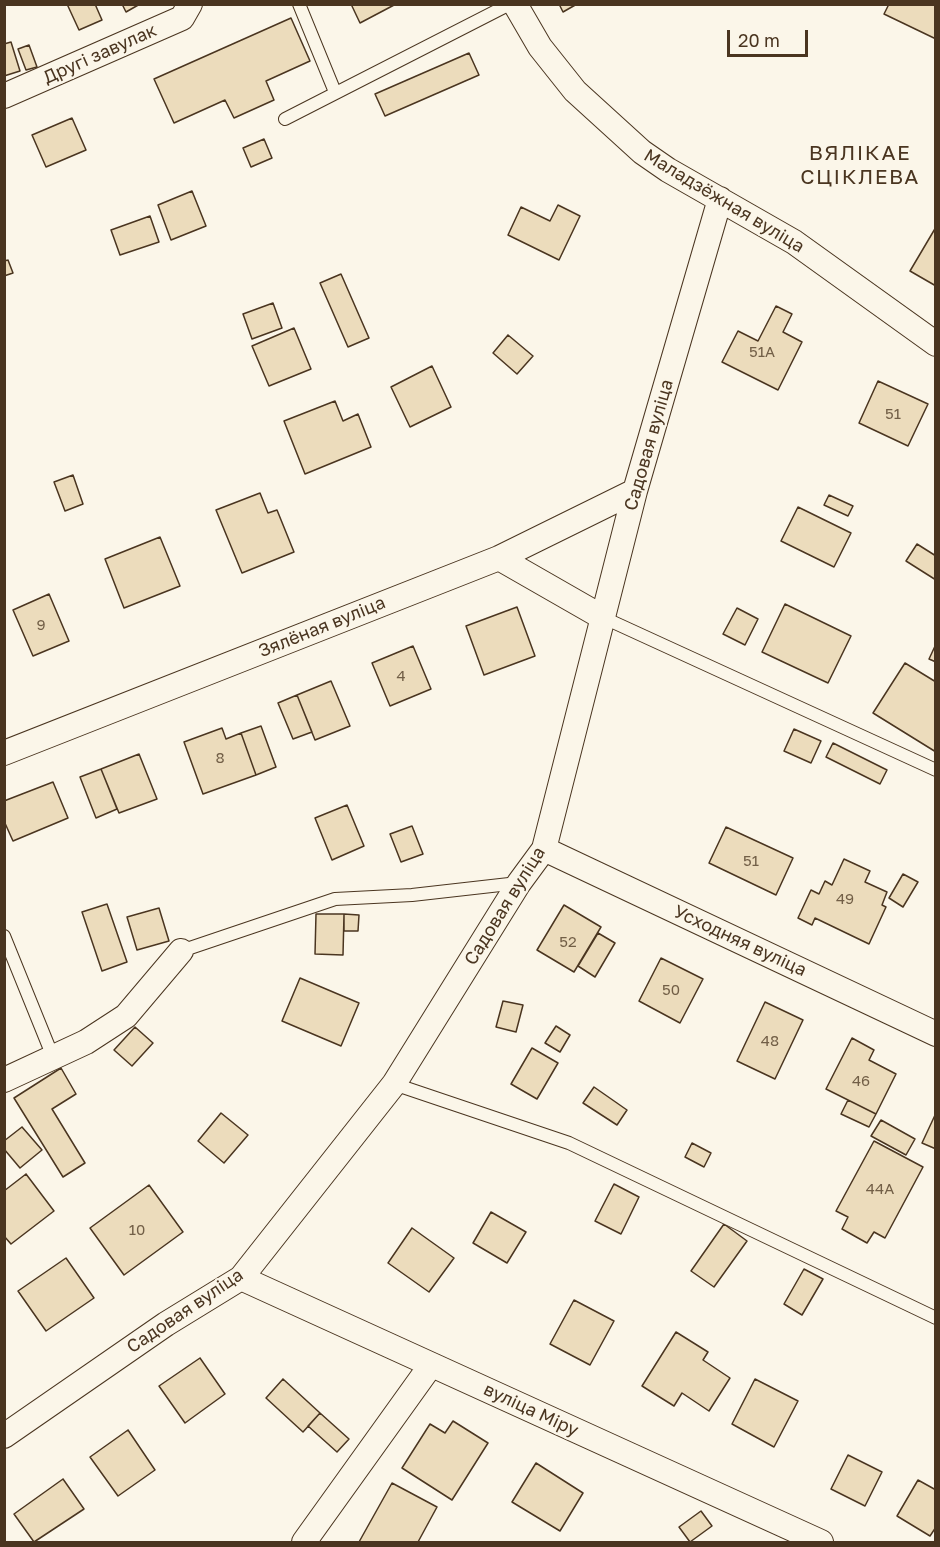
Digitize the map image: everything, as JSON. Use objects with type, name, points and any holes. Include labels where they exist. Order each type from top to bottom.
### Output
[{"type":"street","name":"Другі завулак","points":[[4,96],[182,18],[190,4]]},
{"type":"street","name":"Маладзёжная вуліца","points":[[515,4],[540,47],[575,91],[642,152],[668,170],[794,242],[936,344]]},
{"type":"street","name":"Садовая вуліца","points":[[4,1436],[166,1324],[241,1278],[394,1084],[519,883],[544,849],[635,491],[720,199]]},
{"type":"street","name":"Зялёная вуліца","points":[[4,753],[499,558],[635,491]]},
{"type":"street","points":[[499,558],[602,617]]},
{"type":"street","name":"Усходняя вуліца","points":[[544,849],[936,1034]]},
{"type":"street","points":[[4,1080],[86,1042],[126,1016],[181,951]]},
{"type":"street","name":"вуліца Міру","points":[[241,1278],[821,1542]]},
{"type":"street","points":[[304,1542],[431,1365]]},
{"type":"lane","points":[[299,4],[335,92]]},
{"type":"lane","points":[[285,119],[510,4]]},
{"type":"lane","points":[[602,617],[936,770]]},
{"type":"lane","points":[[181,951],[335,899],[412,895],[519,883]]},
{"type":"lane","points":[[4,936],[53,1057]]},
{"type":"lane","points":[[394,1084],[569,1143],[936,1318]]},
{"type":"building","points":[[67,4],[95,4],[102,20],[79,30]]},
{"type":"building","points":[[122,4],[140,4],[126,12]]},
{"type":"building","points":[[351,4],[396,4],[360,23]]},
{"type":"building","points":[[559,4],[577,4],[563,12]]},
{"type":"building","points":[[889,4],[936,4],[936,39],[884,14]]},
{"type":"building","points":[[291,18],[310,61],[266,81],[274,100],[234,118],[225,100],[174,123],[154,79]]},
{"type":"building","points":[[11,42],[20,71],[4,76],[4,44]]},
{"type":"building","points":[[29,45],[37,67],[26,70],[18,49]]},
{"type":"building","points":[[469,53],[479,75],[385,116],[375,94]]},
{"type":"building","points":[[72,118],[86,150],[46,167],[32,135]]},
{"type":"building","points":[[264,139],[272,158],[251,167],[243,148]]},
{"type":"building","points":[[192,191],[206,226],[171,240],[158,205]]},
{"type":"building","points":[[558,205],[580,216],[559,260],[508,235],[521,207],[550,221]]},
{"type":"building","points":[[150,216],[159,242],[120,255],[111,230]]},
{"type":"building","points":[[936,227],[936,286],[910,271]]},
{"type":"building","points":[[8,260],[13,273],[4,276],[4,261]]},
{"type":"building","points":[[341,274],[369,338],[348,347],[320,283]]},
{"type":"building","points":[[273,303],[282,328],[252,339],[243,314]]},
{"type":"building","points":[[776,306],[792,314],[783,332],[802,342],[778,390],[722,362],[738,331],[758,341]]},
{"type":"building","points":[[294,328],[311,369],[269,386],[252,346]]},
{"type":"building","points":[[508,335],[533,356],[517,374],[493,353]]},
{"type":"building","points":[[432,366],[451,407],[410,427],[391,387]]},
{"type":"building","points":[[878,381],[928,404],[908,446],[859,423]]},
{"type":"building","points":[[335,401],[343,421],[358,414],[371,447],[305,474],[284,421]]},
{"type":"building","points":[[73,475],[83,504],[65,511],[54,482]]},
{"type":"building","points":[[260,493],[268,513],[277,510],[294,552],[242,573],[216,510]]},
{"type":"building","points":[[829,495],[853,506],[848,516],[824,505]]},
{"type":"building","points":[[798,507],[851,533],[834,567],[781,541]]},
{"type":"building","points":[[160,537],[180,586],[124,608],[105,559]]},
{"type":"building","points":[[917,544],[936,556],[936,580],[906,561]]},
{"type":"building","points":[[49,594],[69,641],[33,656],[13,610]]},
{"type":"building","points":[[785,604],[851,636],[828,683],[762,652]]},
{"type":"building","points":[[517,607],[535,656],[484,675],[466,626]]},
{"type":"building","points":[[737,608],[758,619],[745,645],[723,634]]},
{"type":"building","points":[[936,644],[936,662],[929,659]]},
{"type":"building","points":[[413,646],[431,689],[390,706],[372,663]]},
{"type":"building","points":[[905,663],[936,682],[936,752],[873,713]]},
{"type":"building","points":[[331,681],[350,726],[315,740],[297,695]]},
{"type":"building","points":[[297,695],[312,732],[293,739],[278,703]]},
{"type":"building","points":[[261,726],[276,767],[256,775],[241,733]]},
{"type":"building","points":[[222,728],[226,739],[241,733],[256,775],[203,794],[184,742]]},
{"type":"building","points":[[794,729],[821,741],[811,763],[784,751]]},
{"type":"building","points":[[833,743],[887,770],[880,784],[826,757]]},
{"type":"building","points":[[139,754],[157,799],[119,813],[101,769]]},
{"type":"building","points":[[101,769],[117,809],[96,818],[80,777]]},
{"type":"building","points":[[53,782],[68,818],[13,841],[4,821],[4,801]]},
{"type":"building","points":[[347,805],[364,846],[332,860],[315,818]]},
{"type":"building","points":[[412,826],[423,854],[401,862],[390,834]]},
{"type":"building","points":[[726,827],[793,858],[776,895],[709,863]]},
{"type":"building","points":[[844,859],[870,871],[865,882],[887,892],[882,905],[886,907],[869,944],[815,918],[812,925],[798,918],[811,890],[819,894],[825,881],[832,885]]},
{"type":"building","points":[[903,874],[918,882],[903,907],[889,898]]},
{"type":"building","points":[[107,904],[127,962],[102,971],[82,912]]},
{"type":"building","points":[[564,905],[601,927],[574,972],[537,950]]},
{"type":"building","points":[[159,908],[169,941],[137,950],[127,917]]},
{"type":"building","points":[[316,914],[344,914],[343,955],[315,954]]},
{"type":"building","points":[[344,914],[359,915],[358,931],[344,931]]},
{"type":"building","points":[[598,933],[615,943],[595,977],[578,966]]},
{"type":"building","points":[[661,958],[703,979],[680,1023],[639,1001]]},
{"type":"building","points":[[300,978],[359,1003],[341,1046],[282,1021]]},
{"type":"building","points":[[503,1001],[523,1005],[516,1032],[496,1027]]},
{"type":"building","points":[[765,1002],[803,1020],[775,1079],[737,1061]]},
{"type":"building","points":[[556,1026],[570,1035],[560,1052],[545,1043]]},
{"type":"building","points":[[135,1027],[153,1043],[132,1066],[114,1050]]},
{"type":"building","points":[[852,1038],[874,1050],[869,1060],[896,1074],[876,1114],[826,1089]]},
{"type":"building","points":[[532,1048],[558,1063],[537,1099],[511,1084]]},
{"type":"building","points":[[61,1068],[76,1094],[52,1109],[85,1163],[63,1177],[14,1098]]},
{"type":"building","points":[[594,1087],[627,1110],[617,1125],[583,1103]]},
{"type":"building","points":[[848,1100],[876,1114],[869,1127],[841,1114]]},
{"type":"building","points":[[221,1113],[248,1135],[224,1163],[198,1141]]},
{"type":"building","points":[[936,1113],[936,1149],[922,1143]]},
{"type":"building","points":[[881,1120],[915,1139],[906,1155],[871,1136]]},
{"type":"building","points":[[22,1127],[42,1150],[20,1168],[4,1149],[4,1141]]},
{"type":"building","points":[[874,1141],[923,1167],[885,1238],[874,1232],[867,1243],[842,1229],[848,1217],[836,1211]]},
{"type":"building","points":[[692,1143],[711,1153],[704,1167],[685,1157]]},
{"type":"building","points":[[26,1174],[54,1211],[11,1244],[4,1236],[4,1191]]},
{"type":"building","points":[[614,1184],[639,1197],[621,1234],[595,1221]]},
{"type":"building","points":[[149,1185],[183,1232],[124,1275],[90,1228]]},
{"type":"building","points":[[491,1212],[526,1232],[507,1263],[473,1243]]},
{"type":"building","points":[[724,1224],[747,1241],[714,1287],[691,1271]]},
{"type":"building","points":[[412,1228],[454,1258],[429,1292],[388,1263]]},
{"type":"building","points":[[66,1258],[94,1298],[46,1331],[18,1291]]},
{"type":"building","points":[[804,1269],[823,1279],[802,1315],[784,1304]]},
{"type":"building","points":[[574,1300],[614,1321],[590,1365],[550,1344]]},
{"type":"building","points":[[676,1332],[708,1352],[703,1360],[730,1378],[709,1411],[682,1393],[674,1406],[642,1386]]},
{"type":"building","points":[[200,1358],[225,1394],[185,1423],[159,1386]]},
{"type":"building","points":[[283,1379],[320,1413],[303,1432],[266,1398]]},
{"type":"building","points":[[755,1379],[798,1401],[774,1447],[732,1424]]},
{"type":"building","points":[[320,1413],[349,1439],[337,1452],[308,1426]]},
{"type":"building","points":[[453,1421],[488,1443],[452,1500],[402,1468],[430,1424],[445,1433]]},
{"type":"building","points":[[128,1430],[155,1470],[118,1496],[90,1457]]},
{"type":"building","points":[[848,1455],[882,1472],[865,1506],[831,1489]]},
{"type":"building","points":[[536,1463],[583,1493],[560,1531],[512,1502]]},
{"type":"building","points":[[63,1479],[84,1509],[34,1542],[14,1514]]},
{"type":"building","points":[[918,1480],[936,1490],[936,1527],[930,1536],[897,1516]]},
{"type":"building","points":[[392,1483],[437,1507],[418,1542],[359,1542]]},
{"type":"building","points":[[701,1511],[712,1526],[690,1542],[679,1527]]},
{"type":"district","name":"ВЯЛІКАЕ СЦІКЛЕВА","points":[[860,165]]}]
